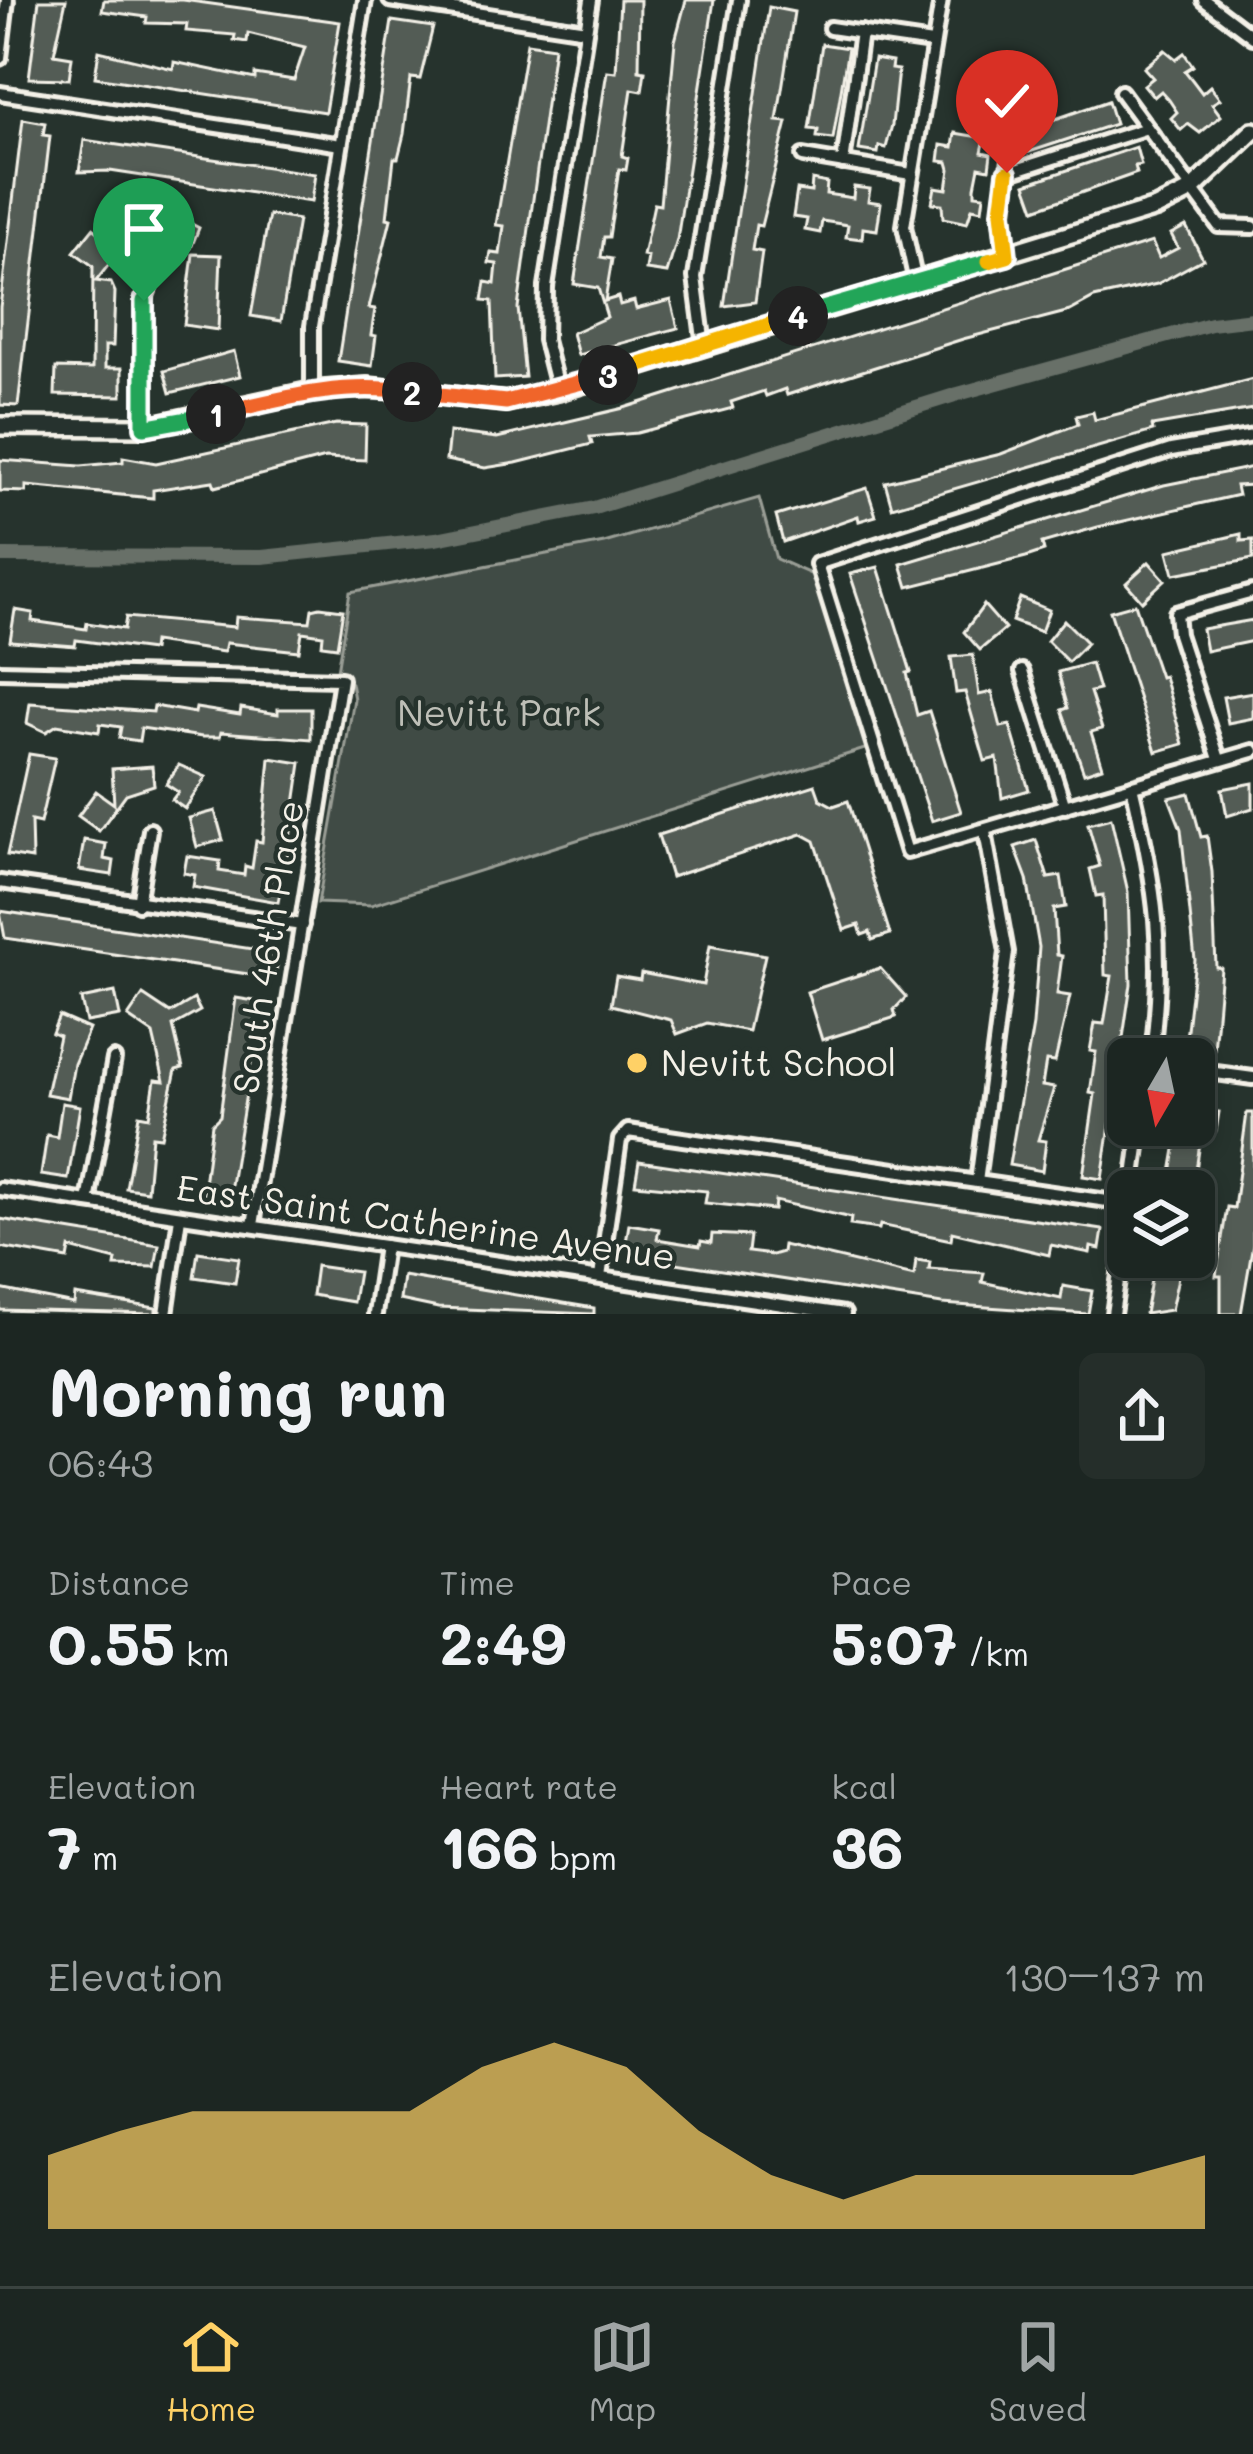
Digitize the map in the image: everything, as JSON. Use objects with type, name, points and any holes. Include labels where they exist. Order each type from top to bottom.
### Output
[{"type":"street","points":[[0,58],[8,0]]},
{"type":"street","points":[[312,391],[312,326],[364,0]]},
{"type":"street","points":[[390,0],[586,30]]},
{"type":"street","points":[[558,391],[545,340],[546,287],[591,0]]},
{"type":"street","points":[[704,346],[695,277],[739,0]]},
{"type":"street","points":[[916,282],[904,226],[941,0]]},
{"type":"street","points":[[1204,0],[1248,33],[1253,14]]},
{"type":"street","points":[[830,28],[932,43]]},
{"type":"street","points":[[843,163],[861,32]]},
{"type":"street","points":[[1121,92],[1219,226],[1253,227]]},
{"type":"street","points":[[0,93],[341,145]]},
{"type":"street","points":[[1007,173],[1147,128]]},
{"type":"street","points":[[0,426],[144,427],[312,391],[384,388],[506,402],[558,391],[1156,208],[1190,191],[1253,131]]},
{"type":"street","points":[[1007,256],[1002,212],[1012,147]]},
{"type":"street","points":[[803,156],[911,174]]},
{"type":"street","points":[[144,427],[144,301],[153,278]]},
{"type":"street","points":[[1253,436],[1171,450],[818,564],[907,852],[1253,751]]},
{"type":"street","points":[[1219,758],[1178,634],[1176,613],[1190,604],[1253,592]]},
{"type":"street","points":[[1022,670],[1065,807]]},
{"type":"street","points":[[0,687],[1,671]]},
{"type":"street","name":"South 46th Place","points":[[1,671],[341,679],[253,1225]]},
{"type":"street","points":[[1132,786],[1157,890],[1161,989],[1154,1038]]},
{"type":"street","points":[[138,904],[150,830]]},
{"type":"street","points":[[977,1182],[1007,952],[985,832]]},
{"type":"street","points":[[0,882],[302,925]]},
{"type":"street","points":[[88,1202],[114,1059]]},
{"type":"street","points":[[1215,1073],[1253,1078]]},
{"type":"street","points":[[600,1277],[620,1140],[628,1131],[1107,1201]]},
{"type":"street","name":"East Saint Catherine Avenue","points":[[0,1189],[844,1314]]},
{"type":"street","points":[[166,1314],[179,1216]]},
{"type":"street","points":[[375,1314],[385,1246]]},
{"type":"street","points":[[1113,1314],[1118,1278]]},
{"type":"green space","name":"Nevitt Park","points":[[759,498],[776,559],[813,575],[868,748],[371,905],[318,903],[354,699],[351,683],[337,671],[350,592],[604,543]]},
{"type":"building","points":[[39,0],[66,0],[54,54],[72,57],[69,79],[29,78]]},
{"type":"building","points":[[104,0],[183,0],[340,22],[325,112],[95,77],[99,51],[173,69],[174,62],[255,79],[255,74],[294,80],[305,47],[248,33],[247,42],[234,40],[235,35],[186,31],[187,24],[146,23],[147,17],[102,11]]},
{"type":"building","points":[[620,0],[640,0],[639,70],[645,71],[642,91],[632,89],[622,156],[628,158],[626,170],[619,169],[609,237],[604,237],[601,257],[612,259],[605,301],[618,297],[620,305],[634,301],[636,309],[671,300],[678,328],[578,355],[572,333],[607,317],[598,288],[574,284],[607,71],[616,72]]},
{"type":"building","points":[[686,0],[714,0],[677,240],[667,273],[646,270],[648,257],[643,256],[654,204],[660,205],[675,41]]},
{"type":"building","points":[[769,7],[794,12],[777,121],[787,122],[761,226],[756,225],[752,250],[762,252],[755,302],[724,306]]},
{"type":"building","points":[[392,21],[433,27],[420,79],[411,78],[404,134],[398,158],[394,158],[387,218],[391,219],[369,308],[375,309],[372,366],[338,361]]},
{"type":"building","points":[[527,43],[554,47],[518,308],[525,377],[495,379],[492,301],[483,300],[486,282],[495,284],[497,264],[489,263],[491,253],[500,254],[504,226],[496,225]]},
{"type":"building","points":[[822,44],[848,48],[833,139],[817,137],[818,130],[809,129]]},
{"type":"building","points":[[1165,50],[1176,59],[1184,53],[1193,66],[1185,71],[1202,93],[1210,86],[1220,99],[1212,104],[1221,116],[1200,133],[1188,124],[1181,130],[1171,118],[1177,112],[1169,100],[1161,91],[1154,97],[1144,85],[1153,78],[1144,68]]},
{"type":"building","points":[[874,59],[892,62],[891,69],[898,70],[892,125],[886,148],[879,146],[878,153],[859,150]]},
{"type":"building","points":[[1108,101],[1115,124],[1029,152],[1024,137],[1031,135],[1029,128]]},
{"type":"building","points":[[23,119],[45,123],[43,135],[50,136],[18,406],[0,405],[0,307]]},
{"type":"building","points":[[955,133],[985,138],[982,152],[991,154],[989,169],[979,167],[975,187],[975,194],[984,195],[982,210],[972,208],[967,223],[943,218],[942,204],[932,203],[935,187],[947,189],[950,169],[948,162],[939,161],[941,145],[953,147]]},
{"type":"building","points":[[84,140],[315,174],[311,202],[110,171],[79,172]]},
{"type":"building","points":[[1136,147],[1141,165],[1135,166],[1137,173],[1035,209],[1026,184]]},
{"type":"building","points":[[812,180],[827,183],[826,194],[853,198],[854,187],[870,189],[868,201],[881,203],[877,230],[863,228],[862,239],[846,237],[848,225],[822,221],[820,233],[805,230],[807,219],[793,217],[797,190],[811,192]]},
{"type":"building","points":[[149,205],[153,235],[120,239],[116,209]]},
{"type":"building","points":[[170,212],[199,228],[191,248],[161,236]]},
{"type":"building","points":[[269,215],[298,220],[281,321],[251,316]]},
{"type":"building","points":[[1186,226],[1203,259],[1157,284],[1094,298],[1070,311],[963,339],[787,395],[785,389],[766,396],[764,391],[731,402],[733,408],[637,433],[590,437],[592,444],[516,463],[485,468],[446,460],[449,432],[497,438],[624,408],[1152,242],[1159,258],[1178,248],[1171,234]]},
{"type":"building","points":[[93,228],[121,249],[96,281],[111,283],[115,292],[113,346],[105,346],[105,368],[122,368],[122,396],[55,395],[56,368],[92,369],[93,266],[74,252]]},
{"type":"building","points":[[193,254],[221,255],[218,330],[184,325]]},
{"type":"building","points":[[234,351],[240,376],[170,393],[164,371]]},
{"type":"building","points":[[1253,379],[1253,409],[1152,426],[1153,431],[892,507],[885,482],[1001,454],[1078,424],[1076,416],[1093,412],[1095,420]]},
{"type":"building","points":[[336,424],[366,425],[365,460],[325,458],[215,487],[213,481],[153,490],[153,498],[26,486],[26,492],[0,491],[0,460],[81,466],[123,462],[123,457],[156,463]]},
{"type":"building","points":[[1253,467],[1253,485],[1236,486],[1238,495],[1098,527],[1042,543],[1044,551],[1026,557],[908,587],[901,564],[1164,485]]},
{"type":"building","points":[[867,488],[876,516],[859,521],[858,516],[783,542],[776,516]]},
{"type":"building","points":[[1241,534],[1241,541],[1253,540],[1253,559],[1174,574],[1168,551]]},
{"type":"building","points":[[1149,562],[1165,580],[1142,601],[1126,583]]},
{"type":"building","points":[[878,567],[911,672],[907,673],[917,715],[929,711],[961,812],[932,821],[850,574]]},
{"type":"building","points":[[1020,598],[1049,610],[1041,632],[1012,621]]},
{"type":"building","points":[[1135,604],[1160,677],[1164,676],[1183,744],[1156,752],[1110,611]]},
{"type":"building","points":[[984,605],[1005,629],[980,650],[964,632]]},
{"type":"building","points":[[312,609],[343,610],[337,647],[322,645],[323,635],[302,632],[299,651],[226,643],[224,652],[153,642],[152,650],[76,640],[75,646],[10,641],[15,610],[33,613],[32,621],[124,629],[126,617],[235,627],[236,617],[310,622]]},
{"type":"building","points":[[1064,620],[1087,643],[1068,662],[1047,641]]},
{"type":"building","points":[[1253,620],[1253,641],[1206,651],[1202,629]]},
{"type":"building","points":[[973,655],[979,695],[992,692],[1001,727],[1010,725],[1029,790],[1002,798],[997,758],[985,761],[965,692],[956,693],[951,657]]},
{"type":"building","points":[[1091,663],[1099,690],[1090,692],[1102,729],[1091,732],[1102,767],[1084,773],[1062,710],[1068,708],[1058,672]]},
{"type":"building","points":[[1253,692],[1253,718],[1228,723],[1223,697]]},
{"type":"building","points":[[30,703],[153,712],[154,706],[195,713],[196,708],[240,715],[241,708],[278,714],[278,709],[311,709],[311,739],[221,732],[220,737],[202,737],[141,728],[139,741],[119,738],[121,727],[100,724],[99,732],[57,725],[46,732],[27,723]]},
{"type":"building","points":[[29,754],[55,758],[40,823],[31,821],[32,859],[7,855]]},
{"type":"building","points":[[270,758],[301,763],[286,866],[273,864],[270,885],[281,887],[278,902],[193,887],[195,875],[184,873],[187,856],[220,861],[219,871],[244,875],[245,866],[252,868],[256,841],[262,842]]},
{"type":"building","points":[[179,765],[206,777],[185,809],[172,800],[178,792],[166,784]]},
{"type":"building","points":[[152,766],[154,785],[126,794],[99,831],[78,816],[96,791],[114,804],[112,769]]},
{"type":"building","points":[[1253,783],[1253,808],[1227,816],[1222,789]]},
{"type":"building","points":[[815,785],[820,799],[833,806],[848,801],[890,934],[872,940],[870,932],[862,935],[859,925],[844,930],[815,841],[802,834],[671,877],[658,835]]},
{"type":"building","points":[[1189,793],[1201,837],[1207,836],[1216,967],[1221,968],[1215,1039],[1186,1038],[1195,960],[1181,829],[1169,798]]},
{"type":"building","points":[[215,811],[223,840],[197,847],[189,818]]},
{"type":"building","points":[[1111,818],[1128,892],[1131,984],[1123,1038],[1107,1038],[1107,1145],[1102,1179],[1083,1176],[1095,1094],[1090,1093],[1096,1052],[1090,1051],[1095,1023],[1104,1024],[1112,976],[1105,975],[1103,895],[1096,896],[1090,869],[1100,866],[1088,824]]},
{"type":"building","points":[[84,840],[106,844],[104,859],[114,861],[112,875],[79,870]]},
{"type":"building","points":[[1036,840],[1048,878],[1061,876],[1066,907],[1054,909],[1057,955],[1062,956],[1057,994],[1070,996],[1055,1062],[1046,1061],[1042,1086],[1054,1088],[1038,1140],[1046,1141],[1042,1171],[1009,1165],[1033,1025],[1039,947],[1027,879],[1015,847]]},
{"type":"building","points":[[0,911],[279,953],[275,978],[5,938]]},
{"type":"building","points":[[710,945],[765,955],[748,1031],[707,1023],[677,1034],[671,1020],[611,1005],[616,976],[640,980],[641,973],[703,985]]},
{"type":"building","points":[[880,968],[906,997],[894,1010],[896,1017],[822,1040],[807,992]]},
{"type":"building","points":[[115,992],[120,1016],[86,1022],[81,999]]},
{"type":"building","points":[[143,995],[170,1013],[194,999],[200,1011],[173,1026],[183,1068],[176,1070],[161,1137],[152,1136],[147,1191],[126,1188],[139,1115],[149,1117],[155,1080],[164,1081],[153,1034],[128,1017]]},
{"type":"building","points":[[236,998],[261,1002],[228,1203],[205,1200],[204,1184],[212,1124],[220,1116]]},
{"type":"building","points":[[59,1016],[89,1029],[74,1064],[68,1098],[46,1094],[59,1036],[52,1033]]},
{"type":"building","points":[[62,1103],[80,1106],[68,1179],[41,1175],[47,1135],[57,1137]]},
{"type":"building","points":[[1247,1113],[1253,1113],[1253,1244],[1241,1314],[1221,1314],[1221,1276],[1216,1276],[1227,1207],[1234,1208]]},
{"type":"building","points":[[1176,1146],[1200,1146],[1196,1170],[1172,1170]]},
{"type":"building","points":[[639,1161],[1103,1230],[1100,1249],[1091,1247],[1090,1253],[1051,1245],[1049,1255],[952,1232],[951,1240],[880,1225],[879,1229],[850,1225],[851,1218],[775,1201],[774,1210],[705,1203],[707,1191],[635,1184]]},
{"type":"building","points":[[0,1219],[159,1245],[155,1267],[115,1266],[116,1260],[70,1248],[68,1259],[0,1247]]},
{"type":"building","points":[[629,1224],[659,1229],[657,1239],[700,1246],[701,1241],[711,1243],[712,1234],[750,1236],[748,1252],[772,1255],[782,1252],[783,1245],[914,1276],[916,1260],[930,1262],[929,1269],[984,1273],[982,1282],[1061,1299],[1063,1286],[1092,1291],[1088,1314],[942,1304],[624,1255]]},
{"type":"building","points":[[198,1252],[239,1258],[235,1283],[194,1277]]},
{"type":"building","points":[[316,1266],[358,1272],[353,1302],[312,1295]]},
{"type":"building","points":[[403,1276],[594,1308],[594,1314],[438,1308],[400,1300]]},
{"type":"building","points":[[1151,1278],[1177,1278],[1171,1310],[1145,1314]]},
{"type":"building","points":[[0,1289],[74,1304],[75,1295],[156,1308],[156,1314],[0,1310]]},
{"type":"waterway","points":[[0,556],[262,557],[436,539],[594,508],[958,394],[1211,324],[1253,319]]},
{"type":"place","name":"Nevitt School","points":[[637,1063]]},
{"type":"route","points":[[144,301],[144,427],[312,391],[367,387],[506,402],[558,391],[1007,256],[1002,212],[1007,173]]}]
